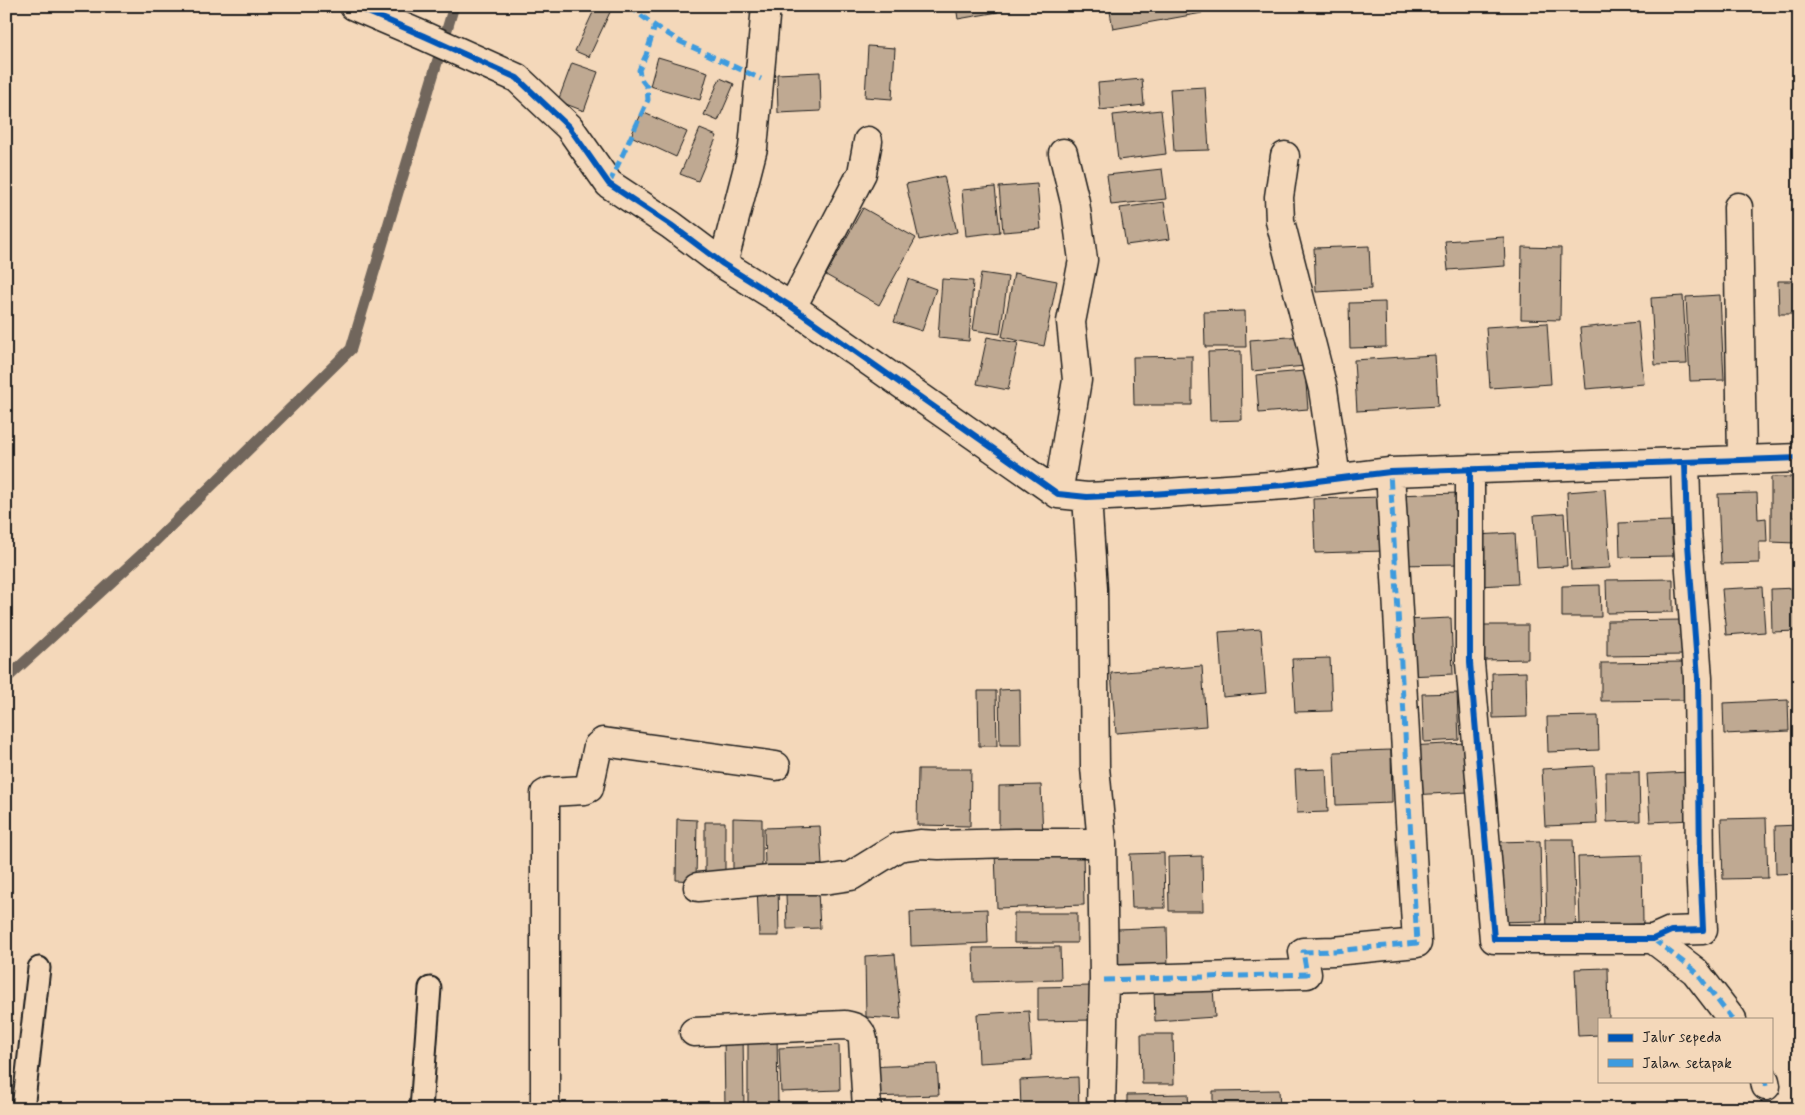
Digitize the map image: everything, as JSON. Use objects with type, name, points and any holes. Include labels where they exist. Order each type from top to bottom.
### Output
[{"type":"street","points":[[354,6],[517,78],[569,127],[608,184],[671,225],[723,264],[792,307],[1058,494],[1087,497],[1285,485],[1390,472],[1799,458]]},
{"type":"street","points":[[723,264],[753,148],[766,6]]},
{"type":"street","points":[[792,307],[862,174],[868,141]]},
{"type":"street","points":[[1058,494],[1077,380],[1071,322],[1083,260],[1075,202],[1064,153]]},
{"type":"street","points":[[1285,156],[1279,197],[1280,221],[1323,389],[1336,478]]},
{"type":"street","points":[[1738,207],[1742,460]]},
{"type":"street","points":[[1470,469],[1470,662],[1494,940],[1652,940],[1671,931],[1703,930],[1700,862],[1698,678],[1687,530],[1685,462]]},
{"type":"street","points":[[1104,980],[1307,974],[1303,952],[1417,943],[1390,472]]},
{"type":"street","points":[[1087,497],[1093,589],[1092,641],[1095,767],[1102,843],[1104,980],[1101,1109]]},
{"type":"street","points":[[546,1109],[545,794],[589,788],[598,746],[602,742],[776,766]]},
{"type":"street","points":[[698,887],[770,880],[824,880],[851,876],[898,847],[920,844],[1102,843]]},
{"type":"street","points":[[1652,940],[1695,971],[1731,1018]]},
{"type":"street","points":[[694,1032],[845,1025],[856,1027],[862,1032],[867,1109]]},
{"type":"lane","points":[[24,1109],[39,968]]},
{"type":"lane","points":[[421,1109],[430,988]]},
{"type":"building","points":[[596,6],[611,10],[589,57],[575,51]]},
{"type":"building","points":[[956,6],[997,6],[998,12],[958,19]]},
{"type":"building","points":[[1109,6],[1201,6],[1202,13],[1113,29]]},
{"type":"building","points":[[868,46],[895,48],[892,99],[865,97]]},
{"type":"building","points":[[658,57],[708,72],[700,100],[650,86]]},
{"type":"building","points":[[572,63],[598,72],[584,111],[558,101]]},
{"type":"building","points":[[820,72],[821,111],[778,113],[777,74]]},
{"type":"building","points":[[720,78],[734,84],[718,121],[704,115]]},
{"type":"building","points":[[1142,79],[1144,105],[1100,110],[1098,83]]},
{"type":"building","points":[[1205,87],[1209,150],[1174,151],[1170,89]]},
{"type":"building","points":[[1161,110],[1166,154],[1118,160],[1113,115]]},
{"type":"building","points":[[642,112],[687,132],[676,157],[631,136]]},
{"type":"building","points":[[700,129],[717,136],[698,181],[680,174]]},
{"type":"building","points":[[1162,169],[1166,199],[1111,205],[1107,175]]},
{"type":"building","points":[[944,176],[957,232],[919,240],[906,184]]},
{"type":"building","points":[[1037,184],[1041,229],[1003,232],[999,187]]},
{"type":"building","points":[[995,187],[1000,232],[966,236],[962,190]]},
{"type":"building","points":[[1164,202],[1170,239],[1126,245],[1120,208]]},
{"type":"building","points":[[863,208],[916,238],[879,305],[826,275]]},
{"type":"building","points":[[1504,237],[1505,266],[1448,270],[1445,241]]},
{"type":"building","points":[[1369,246],[1371,289],[1316,292],[1314,248]]},
{"type":"building","points":[[1522,247],[1561,248],[1560,320],[1521,319]]},
{"type":"building","points":[[981,273],[1008,277],[1000,334],[973,330]]},
{"type":"building","points":[[1014,273],[1057,281],[1044,346],[1002,337]]},
{"type":"building","points":[[908,279],[936,289],[922,331],[894,322]]},
{"type":"building","points":[[942,279],[973,281],[969,341],[938,338]]},
{"type":"building","points":[[1778,281],[1799,281],[1799,314],[1779,314]]},
{"type":"building","points":[[1720,295],[1724,380],[1690,381],[1686,297]]},
{"type":"building","points":[[1683,296],[1687,364],[1655,365],[1651,298]]},
{"type":"building","points":[[1385,302],[1386,347],[1350,348],[1349,303]]},
{"type":"building","points":[[1245,311],[1246,347],[1205,347],[1204,312]]},
{"type":"building","points":[[1638,322],[1644,384],[1586,389],[1580,328]]},
{"type":"building","points":[[1547,323],[1551,384],[1490,388],[1486,327]]},
{"type":"building","points":[[1302,336],[1305,366],[1252,371],[1250,340]]},
{"type":"building","points":[[987,337],[1018,343],[1008,390],[977,384]]},
{"type":"building","points":[[1241,351],[1242,420],[1210,421],[1208,352]]},
{"type":"building","points":[[1435,355],[1438,406],[1357,411],[1354,360]]},
{"type":"building","points":[[1192,356],[1192,405],[1134,405],[1133,357]]},
{"type":"building","points":[[1305,371],[1308,409],[1259,413],[1256,375]]},
{"type":"building","points":[[1771,477],[1795,477],[1795,543],[1771,542]]},
{"type":"building","points":[[1605,489],[1610,568],[1571,570],[1567,492]]},
{"type":"building","points":[[1459,493],[1461,564],[1397,565],[1394,495]]},
{"type":"building","points":[[1757,493],[1758,519],[1766,518],[1767,542],[1759,542],[1759,563],[1721,564],[1718,494]]},
{"type":"building","points":[[1381,497],[1384,551],[1315,553],[1313,499]]},
{"type":"building","points":[[1564,513],[1567,566],[1537,568],[1534,515]]},
{"type":"building","points":[[1671,521],[1673,556],[1620,557],[1619,523]]},
{"type":"building","points":[[1515,533],[1518,584],[1478,586],[1476,535]]},
{"type":"building","points":[[1673,579],[1673,612],[1607,613],[1606,580]]},
{"type":"building","points":[[1600,585],[1601,617],[1562,617],[1562,586]]},
{"type":"building","points":[[1762,587],[1765,632],[1726,635],[1722,589]]},
{"type":"building","points":[[1796,588],[1797,631],[1772,632],[1771,589]]},
{"type":"building","points":[[1451,618],[1453,674],[1407,676],[1405,620]]},
{"type":"building","points":[[1684,620],[1685,655],[1607,656],[1607,621]]},
{"type":"building","points":[[1483,625],[1528,625],[1528,659],[1484,660]]},
{"type":"building","points":[[1261,629],[1266,693],[1223,697],[1219,632]]},
{"type":"building","points":[[1330,658],[1332,711],[1295,712],[1292,659]]},
{"type":"building","points":[[1686,662],[1686,700],[1601,701],[1601,663]]},
{"type":"building","points":[[1202,666],[1206,726],[1116,733],[1111,673]]},
{"type":"building","points":[[1526,672],[1527,717],[1493,718],[1492,673]]},
{"type":"building","points":[[1020,689],[1021,745],[1000,745],[999,690]]},
{"type":"building","points":[[978,691],[996,691],[997,746],[979,746]]},
{"type":"building","points":[[1457,693],[1459,740],[1424,742],[1422,694]]},
{"type":"building","points":[[1788,700],[1789,731],[1724,734],[1723,703]]},
{"type":"building","points":[[1598,716],[1599,750],[1548,752],[1547,717]]},
{"type":"building","points":[[1466,743],[1468,792],[1411,795],[1408,746]]},
{"type":"building","points":[[1391,750],[1392,803],[1336,805],[1334,752]]},
{"type":"building","points":[[1594,766],[1597,824],[1545,826],[1542,769]]},
{"type":"building","points":[[918,769],[971,769],[970,826],[917,825]]},
{"type":"building","points":[[1326,769],[1328,812],[1297,813],[1295,770]]},
{"type":"building","points":[[1606,772],[1639,772],[1640,821],[1607,822]]},
{"type":"building","points":[[1690,772],[1691,820],[1650,822],[1647,774]]},
{"type":"building","points":[[1041,785],[1043,840],[999,841],[999,786]]},
{"type":"building","points":[[733,818],[762,819],[762,872],[733,872]]},
{"type":"building","points":[[1766,818],[1768,878],[1723,879],[1721,819]]},
{"type":"building","points":[[677,819],[697,820],[696,881],[676,880]]},
{"type":"building","points":[[705,822],[725,822],[725,879],[705,880]]},
{"type":"building","points":[[1799,825],[1799,873],[1776,874],[1775,826]]},
{"type":"building","points":[[820,826],[822,865],[765,867],[764,828]]},
{"type":"building","points":[[1545,839],[1573,839],[1576,931],[1547,932]]},
{"type":"building","points":[[1540,841],[1542,921],[1495,922],[1494,842]]},
{"type":"building","points":[[1083,850],[1084,905],[997,908],[995,853]]},
{"type":"building","points":[[1164,853],[1165,908],[1132,908],[1130,854]]},
{"type":"building","points":[[1642,855],[1643,924],[1580,926],[1578,857]]},
{"type":"building","points":[[1202,856],[1203,911],[1169,911],[1168,857]]},
{"type":"building","points":[[778,884],[779,936],[759,936],[757,885]]},
{"type":"building","points":[[818,892],[820,928],[787,929],[786,893]]},
{"type":"building","points":[[987,909],[988,943],[911,946],[910,912]]},
{"type":"building","points":[[1014,913],[1077,913],[1077,943],[1014,943]]},
{"type":"building","points":[[1167,927],[1168,968],[1118,970],[1117,929]]},
{"type":"building","points":[[1060,947],[1061,980],[974,982],[973,948]]},
{"type":"building","points":[[895,954],[901,1019],[866,1017],[865,956]]},
{"type":"building","points":[[1608,968],[1609,1018],[1598,1018],[1598,1035],[1578,1036],[1575,969]]},
{"type":"building","points":[[1092,986],[1092,1020],[1038,1021],[1038,987]]},
{"type":"building","points":[[1213,988],[1215,1017],[1155,1021],[1154,991]]},
{"type":"building","points":[[1029,1011],[1032,1060],[979,1063],[977,1014]]},
{"type":"building","points":[[748,1032],[777,1032],[778,1109],[748,1109]]},
{"type":"building","points":[[1141,1034],[1173,1034],[1174,1084],[1142,1084]]},
{"type":"building","points":[[724,1035],[743,1035],[744,1109],[725,1109]]},
{"type":"building","points":[[839,1045],[840,1090],[781,1092],[779,1048]]},
{"type":"building","points":[[937,1064],[939,1095],[868,1097],[867,1067]]},
{"type":"building","points":[[1078,1077],[1079,1109],[1021,1109],[1020,1080]]},
{"type":"building","points":[[1279,1090],[1280,1109],[1213,1109],[1213,1091]]},
{"type":"building","points":[[1188,1094],[1189,1109],[1127,1109],[1127,1095]]},
{"type":"building","points":[[1799,1104],[1799,1109],[1770,1109],[1770,1106]]},
{"type":"building","points":[[1600,1106],[1639,1107],[1639,1109],[1600,1109]]},
{"type":"waterway","points":[[6,679],[142,554],[351,349],[454,6]]},
{"type":"marked path","points":[[629,6],[655,26],[681,42],[761,79]]},
{"type":"marked path","points":[[609,184],[648,100],[647,87],[641,79],[639,70],[655,26]]},
{"type":"marked path","points":[[1104,980],[1307,974],[1303,952],[1417,943],[1390,472]]},
{"type":"marked path","points":[[1653,939],[1695,971],[1731,1018]]},
{"type":"marked path","points":[[1765,1082],[1766,1086]]},
{"type":"cycle path","points":[[354,6],[517,78],[569,127],[609,184],[671,225],[723,264],[792,307],[1058,494],[1087,497],[1151,494],[1285,485],[1390,472],[1799,458]]},
{"type":"cycle path","points":[[1470,469],[1470,663],[1494,939],[1653,939],[1671,931],[1703,930],[1700,862],[1698,678],[1687,530],[1685,462]]}]
